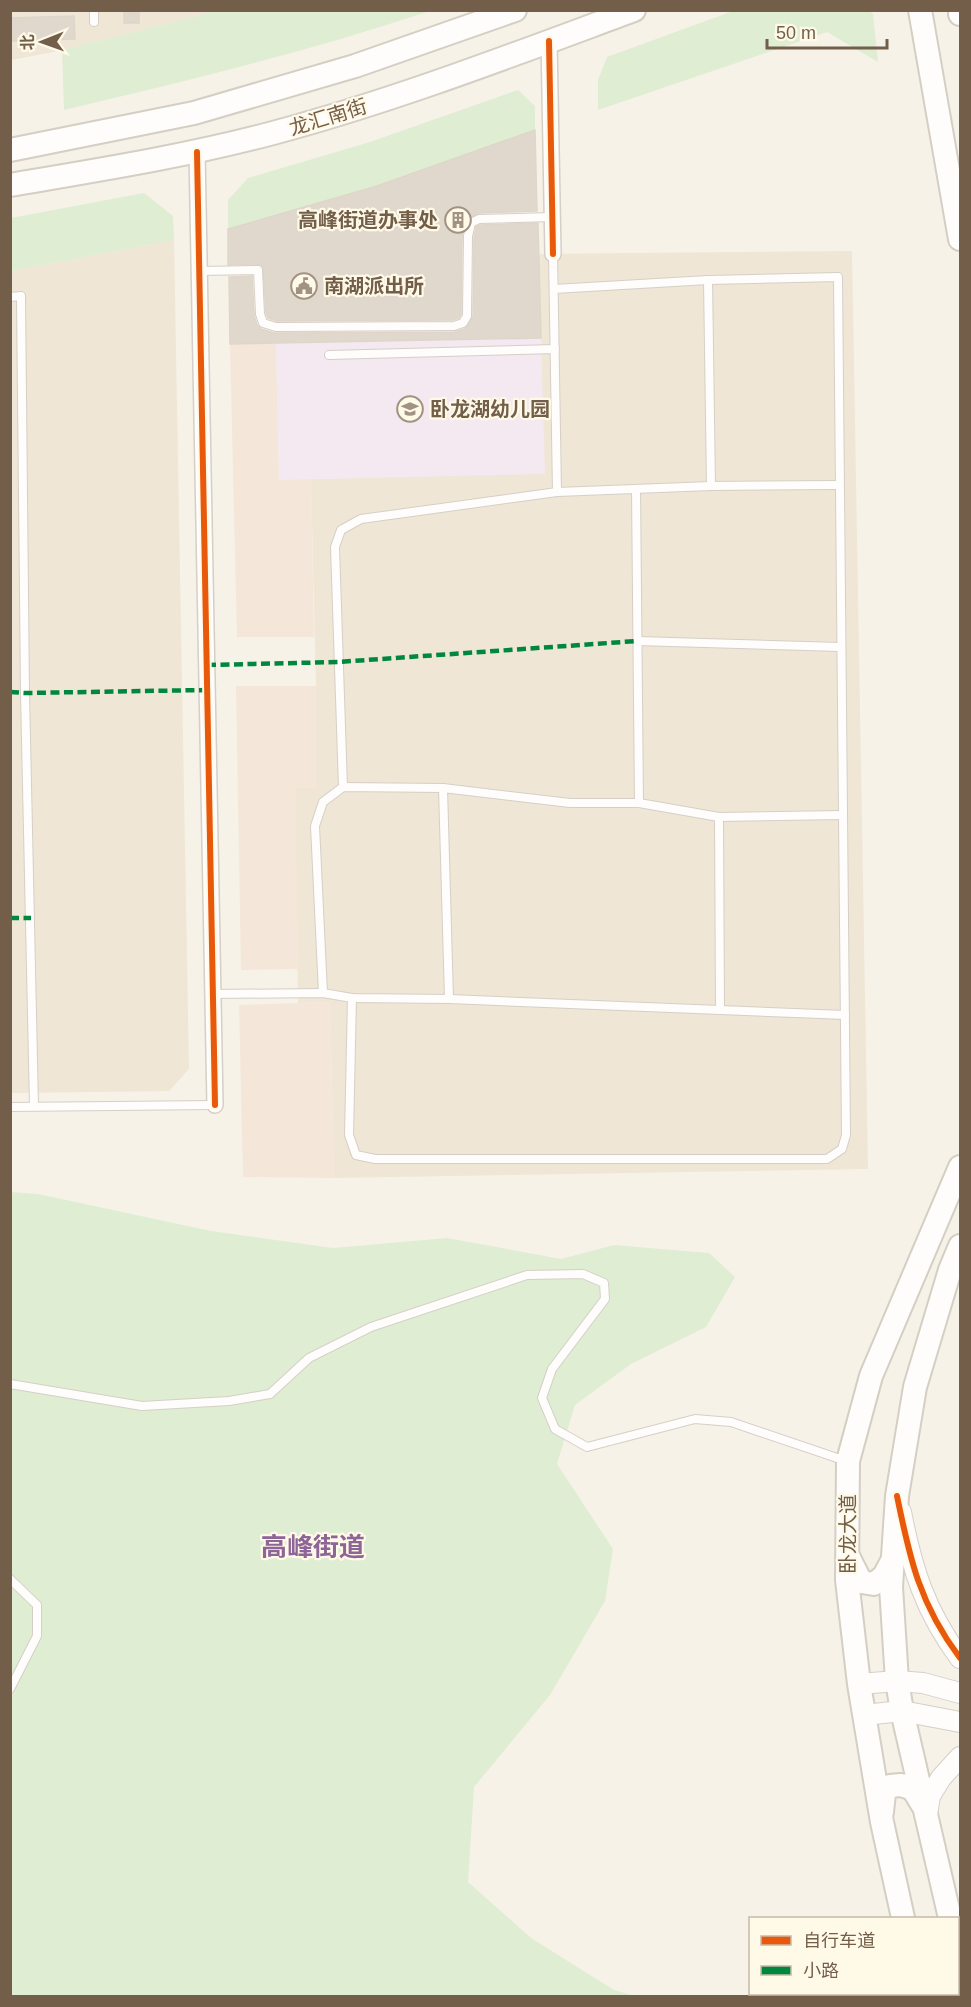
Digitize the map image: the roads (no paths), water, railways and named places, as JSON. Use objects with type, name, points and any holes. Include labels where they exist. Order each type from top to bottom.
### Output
[{"type":"main road","name":"龙汇南街","points":[[10,150],[194,113],[355,66],[515,10]]},
{"type":"main road","name":"龙汇南街","points":[[10,185],[198,152],[274,133],[369,104],[634,10]]},
{"type":"main road","points":[[920,12],[960,239]]},
{"type":"main road","name":"卧龙大道","points":[[903,1917],[882,1822],[859,1684],[847,1580],[848,1461],[871,1376],[960,1167]]},
{"type":"main road","points":[[950,1917],[902,1711],[897,1681],[891,1587],[897,1496],[915,1387],[950,1270],[960,1246]]},
{"type":"main road","points":[[847,1554],[861,1582],[874,1584],[884,1576],[892,1561]]},
{"type":"main road","points":[[882,1822],[884,1793],[891,1786],[901,1785],[913,1789],[925,1815]]},
{"type":"street","points":[[549,41],[553,254]]},
{"type":"street","points":[[198,152],[215,1106]]},
{"type":"street","points":[[897,1496],[911,1562],[924,1598],[943,1635],[960,1658]]},
{"type":"street","points":[[859,1684],[897,1681],[923,1683],[960,1693]]},
{"type":"street","points":[[864,1715],[902,1711],[960,1722]]},
{"type":"street","points":[[925,1815],[930,1796],[941,1778],[960,1757]]},
{"type":"lane","points":[[94,10],[94,22]]},
{"type":"lane","points":[[200,271],[258,270],[260,314],[263,323],[276,327],[454,326],[464,323],[467,316],[468,236],[471,223],[479,219],[552,218]]},
{"type":"lane","points":[[553,254],[557,492]]},
{"type":"lane","points":[[352,998],[349,1135],[356,1155],[375,1159],[827,1159],[842,1149],[846,1135],[838,277],[708,280],[554,288]]},
{"type":"lane","points":[[708,280],[711,486]]},
{"type":"lane","points":[[10,297],[21,296],[25,693],[34,1106]]},
{"type":"lane","points":[[329,355],[555,349]]},
{"type":"lane","points":[[343,787],[335,547],[341,530],[361,519],[557,492],[711,486],[839,485]]},
{"type":"lane","points":[[636,489],[639,802]]},
{"type":"lane","points":[[637,642],[840,647]]},
{"type":"lane","points":[[323,993],[315,825],[323,802],[343,787],[443,788],[570,803],[639,802],[719,817],[843,815]]},
{"type":"lane","points":[[443,788],[449,999]]},
{"type":"lane","points":[[719,817],[720,1010]]},
{"type":"lane","points":[[213,994],[323,993],[352,998],[449,999],[845,1015]]},
{"type":"lane","points":[[10,1107],[215,1106]]},
{"type":"lane","points":[[10,1384],[142,1406],[229,1401],[270,1394],[309,1358],[371,1327],[527,1275],[583,1274],[604,1283],[605,1299],[552,1369],[542,1398],[555,1429],[587,1447],[696,1419],[731,1422],[848,1461]]},
{"type":"lane","points":[[10,1579],[37,1605],[37,1636],[10,1689]]},
{"type":"place","name":"高峰街道办事处","points":[[458,220]]},
{"type":"place","name":"南湖派出所","points":[[304,286]]},
{"type":"place","name":"卧龙湖幼儿园","points":[[410,409]]},
{"type":"district","name":"高峰街道","points":[[313,1547]]}]
